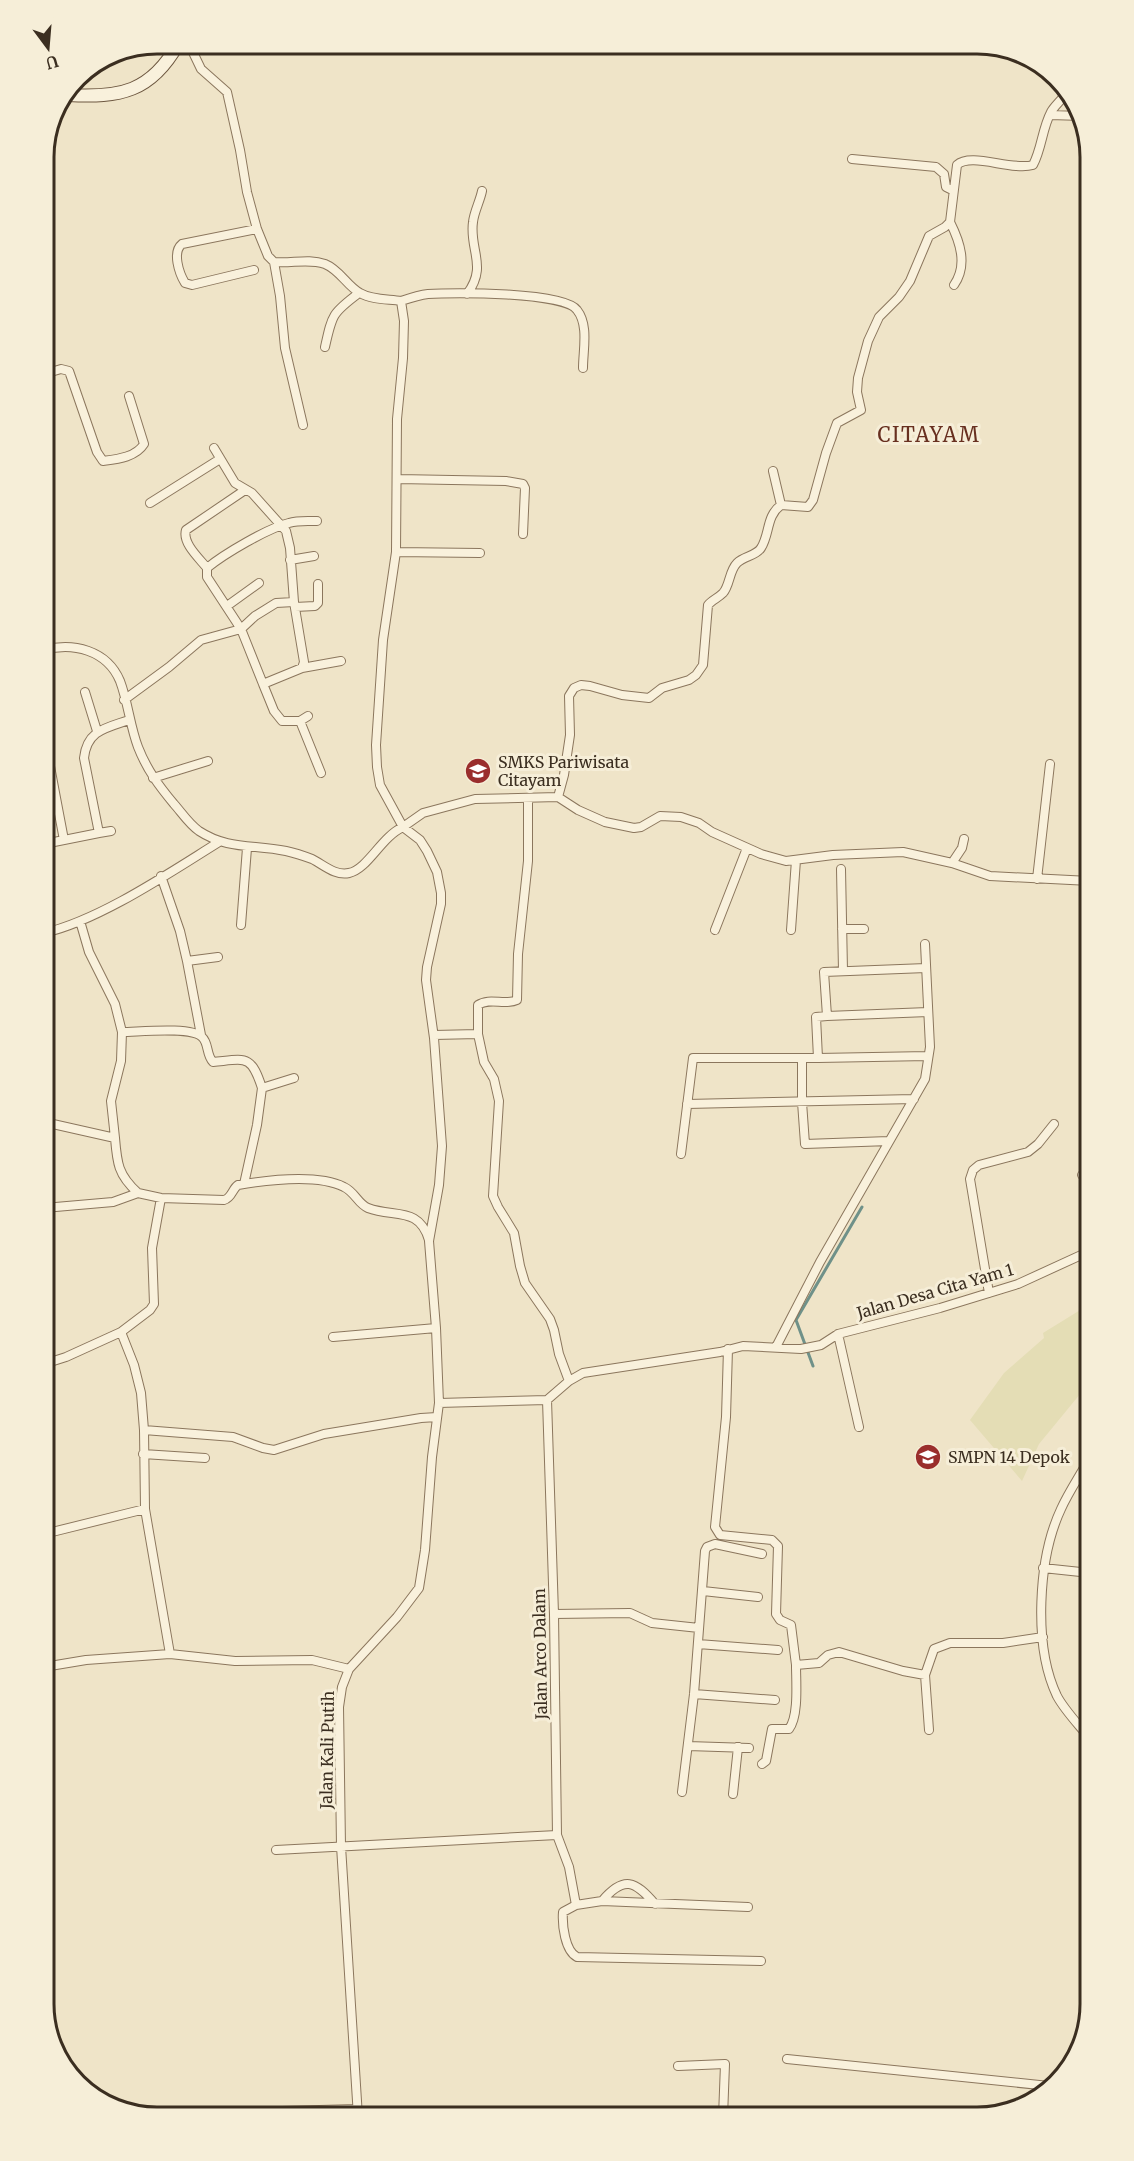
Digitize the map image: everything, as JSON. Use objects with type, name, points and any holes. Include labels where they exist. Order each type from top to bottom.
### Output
[{"type":"main road","points":[[74,95],[112,95],[136,88],[157,72],[172,54]]},
{"type":"street","points":[[194,54],[201,69],[227,92],[257,230],[268,256],[274,262],[285,348],[303,425]]},
{"type":"street","points":[[954,285],[961,276],[960,241],[950,222],[952,190],[957,165],[963,160],[1009,166],[1033,165],[1040,152],[1043,132],[1050,115],[1062,99]]},
{"type":"street","points":[[1050,115],[1071,116]]},
{"type":"street","points":[[852,159],[936,167],[944,174],[945,187],[952,190]]},
{"type":"street","points":[[468,294],[479,266],[473,225],[482,191]]},
{"type":"street","points":[[558,797],[568,750],[571,692],[581,686],[649,698],[662,688],[689,680],[696,675],[703,665],[708,605],[722,594],[737,563],[758,552],[763,546],[769,521],[775,510],[781,505],[808,507],[813,500],[837,423],[861,410],[857,392],[858,378],[868,341],[879,317],[910,281],[929,236],[950,222]]},
{"type":"street","points":[[254,270],[192,285],[185,284],[181,277],[176,252],[182,244],[257,230]]},
{"type":"street","points":[[274,262],[303,261],[327,265],[335,269],[360,293],[384,300],[401,301],[429,294],[556,299],[573,305],[584,323],[583,368]]},
{"type":"street","points":[[325,347],[332,318],[339,309],[360,293]]},
{"type":"street","name":"Jalan Kali Putih","points":[[357,2107],[340,1846],[339,1707],[342,1687],[349,1669],[397,1617],[418,1588],[425,1550],[438,1410],[436,1328],[429,1241],[439,1185],[442,1146],[434,1035],[426,980],[441,904],[440,882],[433,862],[420,840],[403,826],[383,792],[377,767],[381,662],[396,552],[397,425],[404,321],[401,301]]},
{"type":"street","points":[[54,371],[61,369],[69,371],[103,461],[118,459],[136,452],[144,444],[129,396]]},
{"type":"street","points":[[214,448],[235,483],[257,498],[285,531],[288,538],[304,662],[302,668]]},
{"type":"street","points":[[150,503],[220,459]]},
{"type":"street","points":[[773,471],[781,505]]},
{"type":"street","points":[[398,479],[506,481],[523,484],[525,488],[523,534]]},
{"type":"street","points":[[245,490],[186,530],[185,537],[207,568],[207,577],[241,629],[277,717],[287,722],[304,718],[321,773]]},
{"type":"street","points":[[207,568],[223,555],[280,526],[298,521],[317,521]]},
{"type":"street","points":[[396,552],[480,553]]},
{"type":"street","points":[[290,560],[314,556]]},
{"type":"street","points":[[227,606],[259,583]]},
{"type":"street","points":[[124,700],[201,640],[241,629],[270,606],[282,602],[315,606],[318,603],[318,585]]},
{"type":"street","points":[[54,648],[75,647],[94,654],[116,674],[121,683],[129,720],[153,778],[197,830],[219,842],[247,848],[295,853],[336,873],[350,873],[362,867],[382,842],[423,813],[466,801],[506,797],[528,799],[558,797],[578,810],[605,822],[634,828],[641,827],[660,816],[681,817],[776,859],[796,861],[833,855],[903,852],[952,863],[990,876],[1080,881]]},
{"type":"street","points":[[263,684],[302,668],[341,661]]},
{"type":"street","points":[[85,692],[97,731]]},
{"type":"street","points":[[99,833],[84,758],[85,746],[97,731],[129,720]]},
{"type":"street","points":[[153,778],[208,761]]},
{"type":"street","points":[[1037,879],[1050,764]]},
{"type":"street","points":[[54,787],[64,840]]},
{"type":"street","points":[[528,799],[528,861],[518,954],[517,1000],[512,1002],[485,1001],[478,1005],[478,1034],[484,1062],[494,1079],[499,1101],[494,1196],[514,1233],[525,1283],[545,1310],[555,1330],[559,1354],[569,1380]]},
{"type":"street","points":[[54,842],[111,831]]},
{"type":"street","points":[[952,863],[962,848],[964,839]]},
{"type":"street","points":[[54,930],[80,921],[135,893],[219,842]]},
{"type":"street","points":[[241,926],[247,848]]},
{"type":"street","points":[[715,930],[747,848]]},
{"type":"street","points":[[791,930],[796,861]]},
{"type":"street","points":[[841,869],[843,971]]},
{"type":"street","points":[[161,876],[180,931],[201,1035],[210,1060],[213,1062],[232,1060],[250,1062],[255,1068],[262,1088],[257,1125],[244,1184]]},
{"type":"street","points":[[80,921],[89,952],[115,1004],[122,1032],[121,1060],[111,1101],[120,1169],[126,1182],[138,1193],[161,1198],[224,1200],[231,1196],[235,1187],[244,1184],[312,1179],[335,1183],[352,1191],[369,1209],[408,1216],[417,1220],[426,1232],[429,1241]]},
{"type":"street","points":[[842,929],[864,929]]},
{"type":"street","points":[[144,1430],[233,1437],[263,1448],[274,1449],[324,1434],[421,1418],[438,1410],[547,1400],[569,1380],[583,1373],[748,1345],[776,1347],[820,1262],[925,1079],[928,1056],[928,1012],[925,944]]},
{"type":"street","points":[[187,961],[218,957]]},
{"type":"street","points":[[827,1016],[824,972],[926,968]]},
{"type":"street","points":[[818,1058],[816,1017],[928,1012]]},
{"type":"street","points":[[122,1032],[175,1031],[201,1035]]},
{"type":"street","points":[[434,1035],[478,1034]]},
{"type":"street","points":[[681,1154],[693,1058],[928,1056]]},
{"type":"street","points":[[802,1058],[805,1144],[889,1141]]},
{"type":"street","points":[[262,1088],[294,1078]]},
{"type":"street","points":[[687,1104],[914,1099]]},
{"type":"street","points":[[54,1124],[115,1138]]},
{"type":"street","points":[[989,1293],[970,1179],[972,1170],[979,1165],[1028,1152],[1038,1144],[1054,1124]]},
{"type":"street","points":[[54,1207],[113,1202],[138,1193]]},
{"type":"street","points":[[54,1361],[66,1358],[121,1332],[150,1310],[154,1304],[152,1248],[161,1198]]},
{"type":"street","name":"Jalan Desa Cita Yam 1","points":[[776,1347],[801,1349],[821,1346],[838,1334],[1018,1284],[1080,1256]]},
{"type":"street","points":[[333,1337],[436,1328]]},
{"type":"street","points":[[121,1332],[134,1365],[141,1393],[145,1509],[170,1654]]},
{"type":"street","points":[[838,1334],[859,1427]]},
{"type":"street","points":[[728,1349],[725,1428],[715,1527],[720,1535],[772,1540],[778,1546],[776,1614],[780,1620],[791,1625],[796,1665],[796,1704],[792,1726],[789,1729],[772,1729],[766,1761],[762,1764]]},
{"type":"street","name":"Jalan Arco Dalam","points":[[547,1400],[554,1614],[557,1835],[569,1867],[576,1905]]},
{"type":"street","points":[[143,1454],[205,1458]]},
{"type":"street","points":[[1080,1475],[1061,1508],[1047,1547],[1043,1568],[1042,1637],[1050,1676],[1056,1692],[1080,1725]]},
{"type":"street","points":[[54,1532],[145,1509]]},
{"type":"street","points":[[682,1792],[694,1694],[707,1547],[715,1544],[762,1554]]},
{"type":"street","points":[[1043,1568],[1080,1572]]},
{"type":"street","points":[[702,1591],[758,1597]]},
{"type":"street","points":[[554,1614],[630,1613],[652,1623],[699,1628]]},
{"type":"street","points":[[929,1730],[925,1675],[934,1649],[944,1644],[1003,1643],[1042,1637]]},
{"type":"street","points":[[698,1644],[778,1650]]},
{"type":"street","points":[[796,1665],[819,1663],[828,1655],[839,1652],[903,1671],[925,1675]]},
{"type":"street","points":[[54,1665],[87,1660],[170,1654],[235,1661],[312,1660],[349,1669]]},
{"type":"street","points":[[694,1694],[775,1700]]},
{"type":"street","points":[[688,1746],[749,1748]]},
{"type":"street","points":[[733,1794],[738,1747]]},
{"type":"street","points":[[276,1850],[557,1835]]},
{"type":"street","points":[[602,1901],[618,1886],[626,1884],[637,1886],[655,1904]]},
{"type":"street","points":[[748,1907],[602,1901],[576,1905],[563,1912],[563,1918],[569,1949],[577,1957],[761,1961]]},
{"type":"street","points":[[787,2059],[1041,2085]]},
{"type":"street","points":[[678,2066],[725,2064],[723,2107]]},
{"type":"shaded area","points":[[1080,1310],[1080,1394],[1039,1444],[1022,1481],[970,1420],[1004,1373],[1044,1338],[1043,1333]]},
{"type":"waterway","points":[[813,1366],[796,1320],[862,1207]]},
{"type":"place","name":"SMKS Pariwisata Citayam","points":[[478,771]]},
{"type":"place","name":"SMPN 14 Depok","points":[[928,1457]]},
{"type":"district","name":"CITAYAM","points":[[929,435]]}]
